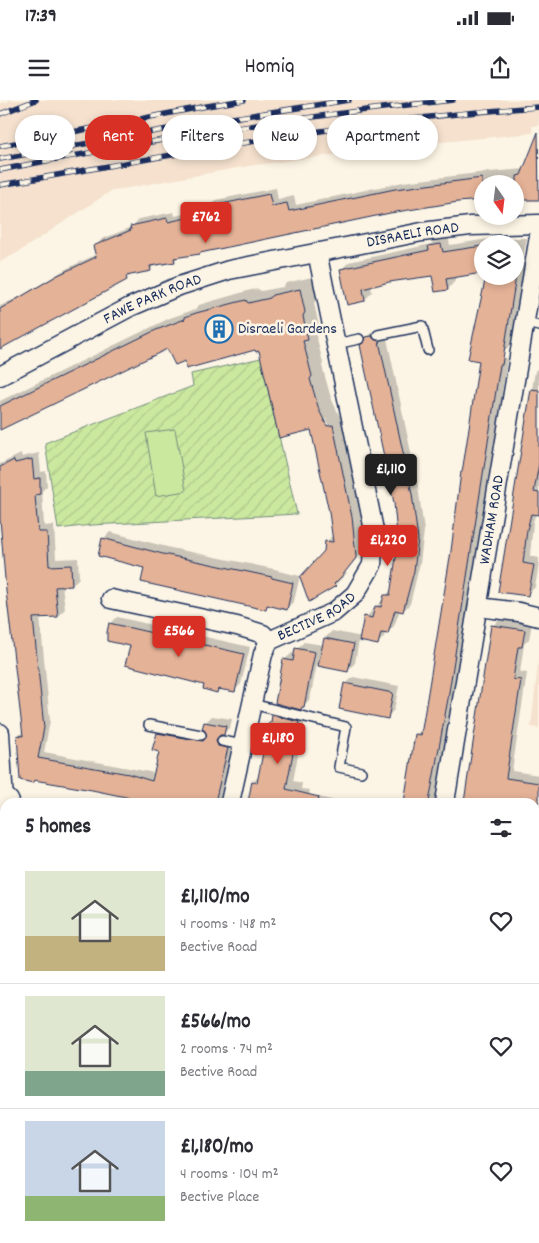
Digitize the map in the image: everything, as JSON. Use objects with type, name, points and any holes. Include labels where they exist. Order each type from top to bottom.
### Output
[{"type":"street","name":"DISRAELI ROAD","points":[[317,252],[470,226],[539,224]]},
{"type":"street","name":"WADHAM ROAD","points":[[447,798],[478,607],[532,324],[539,236]]},
{"type":"street","name":"BECTIVE ROAD","points":[[111,599],[237,626],[263,634],[269,641],[334,612],[354,594],[372,565],[374,530],[371,511],[317,252]]},
{"type":"street","name":"FAWE PARK ROAD","points":[[0,376],[130,307],[179,286],[229,270],[317,252]]},
{"type":"street","points":[[478,607],[519,612],[539,618]]},
{"type":"street","points":[[231,798],[263,654],[269,641]]},
{"type":"street","points":[[0,733],[3,798]]},
{"type":"lane","points":[[378,335],[422,326],[428,350]]},
{"type":"lane","points":[[336,344],[359,339]]},
{"type":"lane","points":[[252,704],[346,728],[339,767],[362,772]]},
{"type":"lane","points":[[149,724],[201,735]]},
{"type":"lane","points":[[222,741],[243,745]]},
{"type":"shaded area","points":[[8,100],[539,100],[539,125],[532,126],[533,133],[438,142],[438,115],[327,115],[327,156],[317,157],[317,115],[253,115],[253,160],[294,160],[248,166],[111,191],[17,253],[0,262],[0,103],[8,102]]},
{"type":"shaded area","points":[[539,654],[539,728],[531,727]]},
{"type":"green space","points":[[261,358],[297,514],[92,525],[58,529],[45,443],[193,386],[191,374]]},
{"type":"green space","points":[[175,429],[186,491],[156,496],[146,433]]},
{"type":"building","points":[[538,132],[539,200],[524,200],[524,175],[521,175]]},
{"type":"building","points":[[474,179],[474,201],[390,213],[174,258],[175,262],[150,266],[151,271],[126,276],[127,280],[0,349],[0,309],[58,275],[96,257],[93,246],[131,230],[130,226],[167,218],[168,222],[209,213],[208,207],[269,194],[272,206],[287,203],[289,211],[395,189]]},
{"type":"building","points":[[441,244],[443,252],[474,247],[474,274],[446,279],[448,290],[435,292],[432,276],[389,282],[363,289],[365,301],[347,305],[340,269],[429,250],[428,246]]},
{"type":"building","points":[[484,285],[515,285],[502,365],[500,365],[448,699],[430,798],[405,798],[415,734],[421,735],[479,361],[468,359]]},
{"type":"building","points":[[300,289],[308,340],[303,341],[312,376],[310,379],[319,410],[327,426],[333,425],[352,517],[356,556],[334,584],[336,586],[309,602],[300,577],[324,551],[325,541],[333,542],[329,512],[311,430],[279,438],[259,351],[256,352],[255,350],[186,369],[185,361],[175,365],[167,349],[0,430],[0,406],[156,330],[196,313],[246,300],[248,303],[270,298],[272,295]]},
{"type":"building","points":[[372,336],[379,341],[412,494],[418,539],[414,571],[403,612],[395,610],[388,634],[381,633],[378,645],[359,641],[364,616],[372,618],[375,606],[381,607],[384,595],[390,595],[398,545],[394,503],[360,345],[365,341],[365,337]]},
{"type":"building","points":[[531,389],[539,390],[539,463],[534,492],[539,493],[539,515],[531,514],[527,530],[523,563],[534,565],[528,596],[498,592]]},
{"type":"building","points":[[32,459],[34,479],[40,478],[40,494],[35,495],[38,532],[47,532],[49,566],[71,565],[72,586],[55,587],[58,617],[33,618],[44,728],[38,758],[129,774],[152,781],[159,752],[152,750],[157,733],[203,741],[207,736],[202,729],[204,722],[226,726],[224,735],[220,735],[216,740],[218,746],[228,748],[216,798],[131,798],[34,780],[33,783],[20,780],[17,735],[23,736],[6,591],[0,519],[0,467],[14,460],[15,463]]},
{"type":"building","points":[[102,538],[163,554],[293,583],[287,610],[267,605],[266,610],[141,582],[144,568],[98,556]]},
{"type":"building","points":[[109,623],[244,654],[235,692],[218,689],[217,693],[203,689],[204,685],[125,665],[130,646],[107,641]]},
{"type":"building","points":[[491,625],[525,630],[522,647],[518,647],[513,679],[521,680],[506,778],[539,783],[539,798],[465,798]]},
{"type":"building","points":[[324,638],[354,644],[348,672],[318,666]]},
{"type":"building","points":[[295,648],[315,652],[304,707],[301,710],[275,703],[283,659],[293,661]]},
{"type":"building","points":[[344,683],[393,693],[388,719],[339,709]]},
{"type":"building","points":[[272,715],[299,722],[286,789],[319,798],[249,798],[252,781],[257,783],[269,722],[271,722]]},
{"type":"railway","points":[[0,114],[36,100]]},
{"type":"railway","points":[[0,146],[244,100]]},
{"type":"railway","points":[[0,159],[213,121],[349,100]]},
{"type":"railway","points":[[0,170],[226,130],[339,113],[453,100]]},
{"type":"railway","points":[[0,185],[336,129],[404,120],[539,107]]},
{"type":"place","name":"Disraeli Gardens","points":[[219,329]]}]
